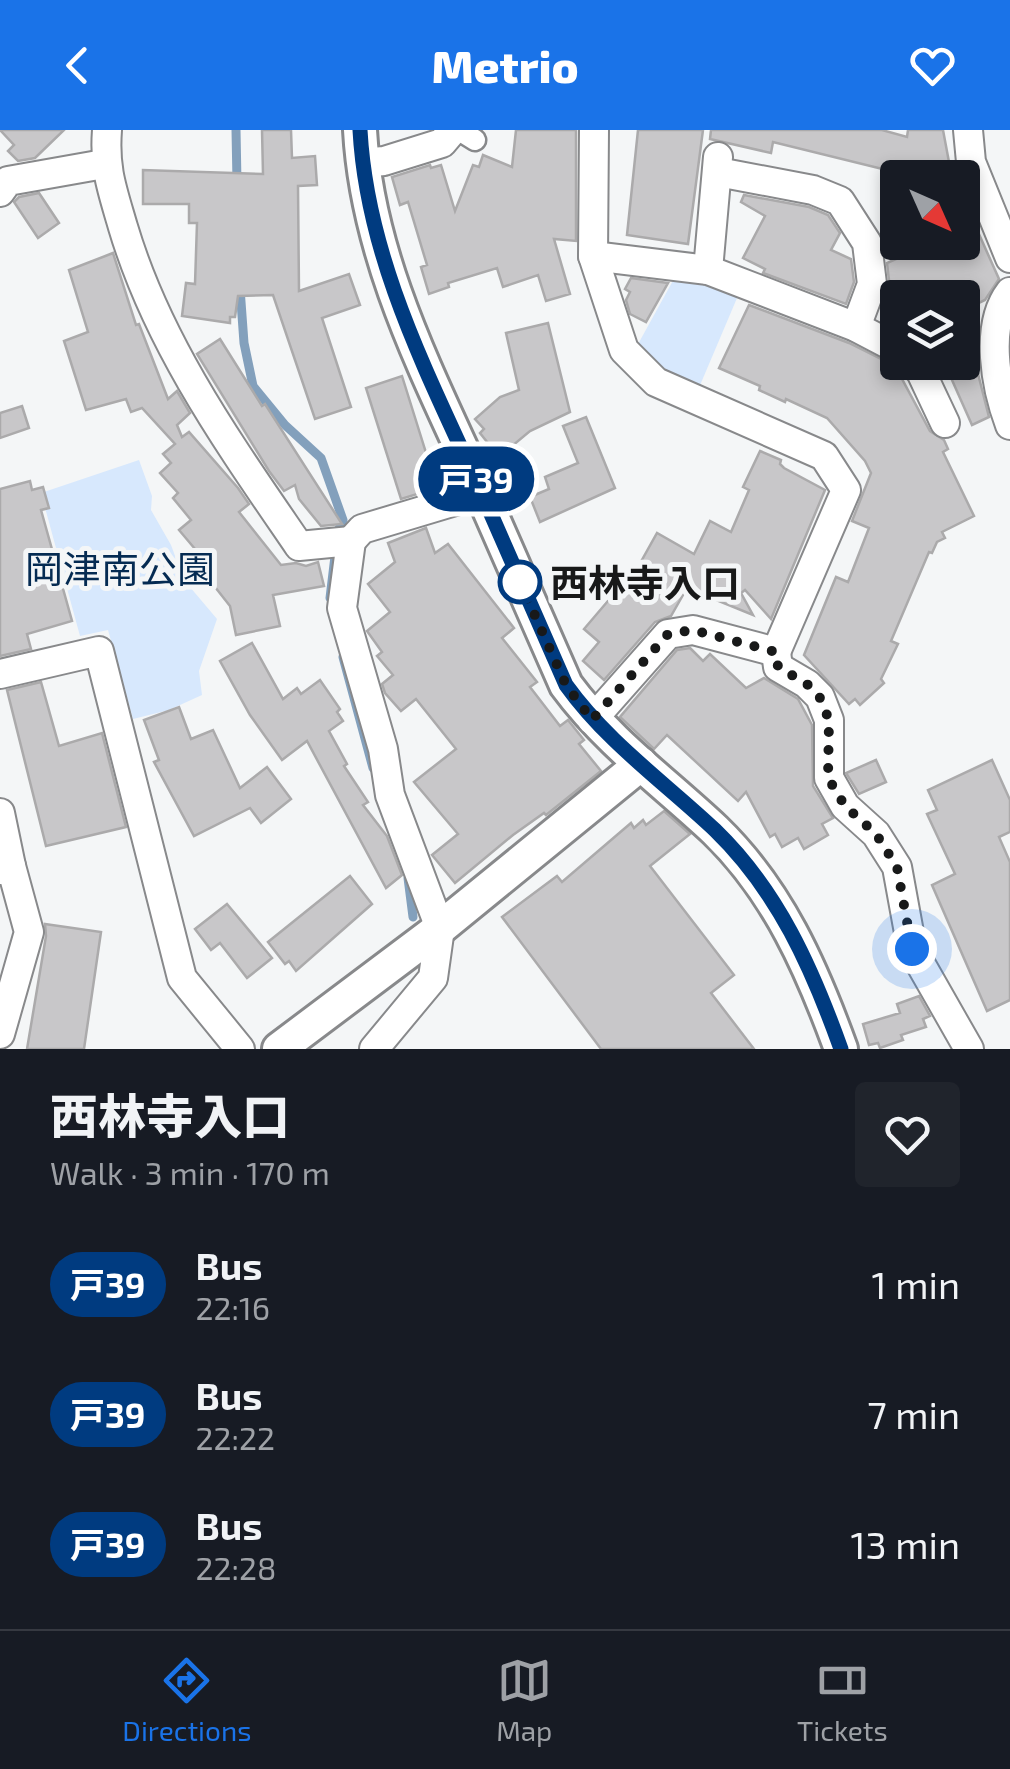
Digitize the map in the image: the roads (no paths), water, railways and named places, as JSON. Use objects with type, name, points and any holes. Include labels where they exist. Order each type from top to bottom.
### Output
[{"type":"street","points":[[108,130],[104,164],[138,275],[188,380],[299,546],[351,541]]},
{"type":"street","points":[[360,130],[370,215],[385,266],[432,386],[566,685],[592,720],[717,832],[752,871],[790,926],[841,1049]]},
{"type":"street","points":[[594,130],[583,186],[593,256],[624,350],[656,382],[824,456],[846,490],[776,652],[778,667],[807,684],[820,698],[829,720],[828,778],[845,806],[876,834],[897,867],[912,949],[969,1049]]},
{"type":"street","points":[[968,130],[971,162],[1010,258]]},
{"type":"street","points":[[362,163],[384,161],[462,133]]},
{"type":"street","points":[[3,181],[104,164]]},
{"type":"street","points":[[708,270],[718,164],[812,190],[840,201],[867,243],[872,284],[856,327]]},
{"type":"street","points":[[593,256],[708,270],[880,340]]},
{"type":"street","points":[[1009,433],[994,370],[1001,304],[1010,292]]},
{"type":"street","points":[[926,380],[946,423]]},
{"type":"street","points":[[374,1049],[433,978],[440,928],[390,794],[383,749],[342,608],[351,541],[362,530],[482,493]]},
{"type":"street","points":[[592,720],[668,634],[693,630],[776,652]]},
{"type":"street","points":[[0,674],[99,651],[182,978],[240,1049]]},
{"type":"street","points":[[279,1049],[440,928],[641,764]]},
{"type":"street","points":[[0,813],[6,868],[29,932],[0,1034]]},
{"type":"waterway","points":[[236,130],[237,182]]},
{"type":"waterway","points":[[240,288],[244,343],[253,386],[285,425],[321,458],[343,520],[338,531],[330,598]]},
{"type":"waterway","points":[[343,657],[373,768]]},
{"type":"waterway","points":[[408,878],[413,917]]},
{"type":"place","name":"西林寺入口","points":[[520,582]]},
{"type":"park label","name":"岡津南公園","points":[[120,568]]}]
